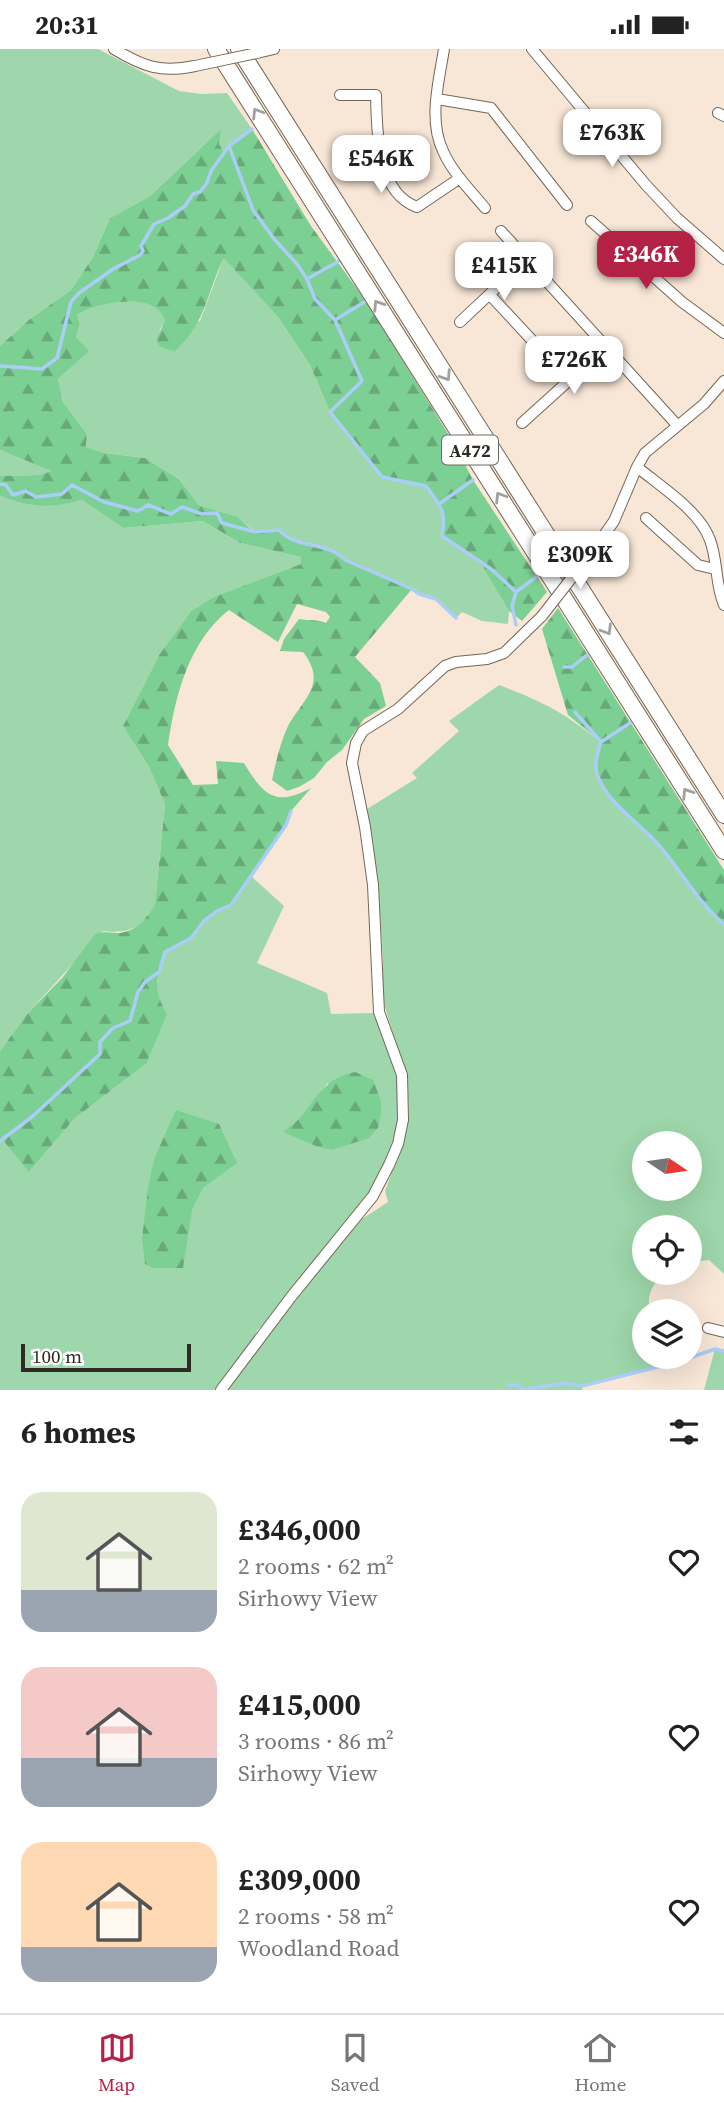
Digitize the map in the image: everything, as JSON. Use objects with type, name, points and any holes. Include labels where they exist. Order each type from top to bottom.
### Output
[{"type":"main road","name":"A472","points":[[216,49],[724,851]]},
{"type":"main road","name":"A472","points":[[239,49],[724,815]]},
{"type":"street","points":[[114,49],[150,68],[176,70],[274,49]]},
{"type":"street","points":[[444,49],[437,99],[436,129],[439,141],[460,178],[485,208]]},
{"type":"street","points":[[532,49],[646,185],[677,218],[724,259]]},
{"type":"street","points":[[340,95],[376,95],[377,135],[387,175],[397,192],[409,204],[417,207],[460,178]]},
{"type":"street","points":[[437,99],[491,108],[567,205]]},
{"type":"street","points":[[591,222],[682,302],[724,333]]},
{"type":"street","points":[[501,231],[677,425]]},
{"type":"street","points":[[460,322],[527,260]]},
{"type":"street","points":[[490,295],[569,380]]},
{"type":"street","points":[[522,423],[606,347]]},
{"type":"street","points":[[221,1390],[291,1297],[373,1196],[398,1144],[403,1121],[402,1075],[379,1012],[373,885],[352,764],[356,743],[363,731],[398,709],[445,666],[456,662],[488,659],[504,653],[542,615],[595,548],[614,521],[645,453],[704,404],[724,381]]},
{"type":"street","points":[[637,467],[699,519],[710,540],[718,591],[724,605]]},
{"type":"street","points":[[646,518],[698,565],[715,569]]},
{"type":"street","points":[[708,1328],[724,1332]]},
{"type":"green space","points":[[0,49],[98,49],[179,91],[227,93],[252,129],[224,152],[219,144],[220,130],[150,196],[110,218],[93,257],[71,290],[30,319],[0,346]]},
{"type":"green space","points":[[221,129],[219,144],[224,152],[252,129],[311,226],[366,301],[455,445],[473,480],[547,592],[522,621],[509,611],[479,561],[442,536],[443,514],[426,486],[382,477],[330,412],[310,365],[278,317],[224,258],[200,317],[186,340],[175,351],[158,344],[158,336],[165,320],[160,311],[151,305],[139,302],[111,303],[77,315],[80,324],[76,337],[89,351],[58,379],[63,402],[87,434],[86,447],[105,453],[145,458],[179,479],[199,505],[238,517],[254,532],[279,530],[294,540],[329,550],[345,560],[412,589],[355,657],[380,683],[386,706],[364,719],[342,750],[327,762],[314,778],[287,791],[272,780],[285,732],[310,691],[313,673],[303,652],[280,651],[284,639],[299,619],[326,623],[330,617],[326,612],[297,604],[278,642],[229,610],[204,637],[194,653],[180,689],[168,745],[193,785],[218,784],[216,761],[244,763],[264,790],[279,797],[299,794],[311,788],[291,811],[286,825],[231,905],[204,921],[191,938],[165,952],[157,984],[159,998],[167,1014],[146,1064],[75,1118],[29,1172],[2,1139],[0,1141],[0,1051],[27,1014],[63,977],[95,934],[124,932],[136,927],[155,904],[165,804],[149,767],[123,726],[159,655],[191,611],[214,597],[301,564],[301,557],[240,543],[203,521],[123,528],[82,500],[60,505],[40,505],[21,503],[0,496],[0,476],[39,475],[52,471],[0,450],[0,346],[30,319],[71,290],[93,257],[110,218],[150,196]]},
{"type":"green space","points":[[224,257],[278,317],[310,365],[330,412],[382,476],[426,486],[443,514],[442,536],[479,561],[509,611],[508,624],[482,621],[462,612],[456,618],[436,599],[419,594],[329,550],[294,540],[279,530],[255,532],[238,517],[199,505],[179,479],[145,458],[105,453],[86,447],[87,434],[63,402],[58,379],[88,351],[76,337],[80,324],[77,315],[111,303],[139,302],[160,311],[166,320],[159,331],[200,321]]},
{"type":"green space","points":[[0,450],[54,471],[39,475],[0,476]]},
{"type":"green space","points":[[0,496],[19,502],[40,504],[82,500],[123,528],[203,521],[240,543],[301,557],[301,564],[215,597],[191,611],[159,655],[123,726],[149,767],[165,804],[155,904],[145,919],[134,928],[103,931],[27,1014],[0,1051]]},
{"type":"green space","points":[[558,608],[724,870],[724,924],[706,906],[658,844],[615,803],[602,784],[596,766],[601,742],[568,715],[542,629]]},
{"type":"green space","points":[[499,685],[553,709],[588,732],[601,742],[596,759],[604,786],[658,844],[712,914],[724,924],[724,1274],[709,1260],[702,1261],[702,1215],[632,1215],[632,1285],[654,1285],[649,1299],[632,1299],[632,1369],[647,1369],[583,1386],[582,1390],[227,1390],[317,1272],[362,1219],[388,1202],[385,1191],[409,1115],[407,1080],[382,997],[383,960],[379,897],[367,809],[417,778],[412,773],[459,731],[449,721]]},
{"type":"green space","points":[[251,876],[284,906],[257,963],[327,993],[331,1014],[375,1013],[398,1081],[398,1114],[385,1164],[369,1194],[264,1325],[257,1330],[255,1340],[214,1390],[0,1390],[0,1141],[2,1139],[30,1171],[75,1118],[146,1064],[159,972],[165,952],[191,938],[204,921],[231,905]],"holes":[[[328,1083],[346,1145],[332,1150],[284,1132],[303,1115]],[[164,1140],[204,1187],[192,1210],[142,1238],[154,1159]]]},
{"type":"green space","points":[[355,1072],[373,1080],[381,1101],[378,1128],[369,1138],[332,1150],[283,1132],[302,1116],[325,1087],[338,1077]]},
{"type":"green space","points":[[176,1110],[219,1124],[237,1163],[204,1187],[192,1210],[183,1268],[154,1268],[145,1264],[142,1238],[148,1188],[154,1159]]},
{"type":"green space","points":[[715,1349],[724,1351],[724,1390],[704,1390]]},
{"type":"waterway","points":[[0,366],[42,369],[57,358],[71,302],[79,293],[113,269],[140,255],[143,251],[141,246],[154,224],[168,218],[185,206],[193,194],[200,192],[229,146],[252,129]]},
{"type":"waterway","points":[[229,146],[253,210],[297,264],[315,299],[335,320],[362,381],[330,412],[382,477],[426,486],[443,514],[442,536],[491,569],[516,592],[512,606],[516,625]]},
{"type":"waterway","points":[[307,279],[339,261]]},
{"type":"waterway","points":[[335,320],[366,301]]},
{"type":"waterway","points":[[439,504],[473,480]]},
{"type":"waterway","points":[[0,484],[6,485],[13,495],[26,491],[36,497],[62,494],[72,485],[104,502],[138,511],[148,505],[171,514],[182,507],[202,514],[217,513],[222,523],[255,532],[279,530],[294,540],[329,550],[419,594],[436,599],[456,618]]},
{"type":"waterway","points":[[516,592],[536,577]]},
{"type":"waterway","points":[[564,667],[572,667],[587,655]]},
{"type":"waterway","points":[[575,712],[601,742],[596,770],[608,794],[658,844],[706,906],[724,924]]},
{"type":"waterway","points":[[601,742],[630,723]]},
{"type":"waterway","points":[[0,1141],[33,1116],[100,1054],[100,1042],[113,1028],[130,1021],[138,992],[145,982],[159,972],[165,952],[191,938],[204,921],[231,905],[286,825],[291,811]]},
{"type":"waterway","points":[[523,1390],[564,1383],[582,1386],[673,1363],[675,1357],[692,1357],[715,1349],[724,1351]]},
{"type":"waterway","points":[[507,1385],[517,1385],[523,1389]]}]
